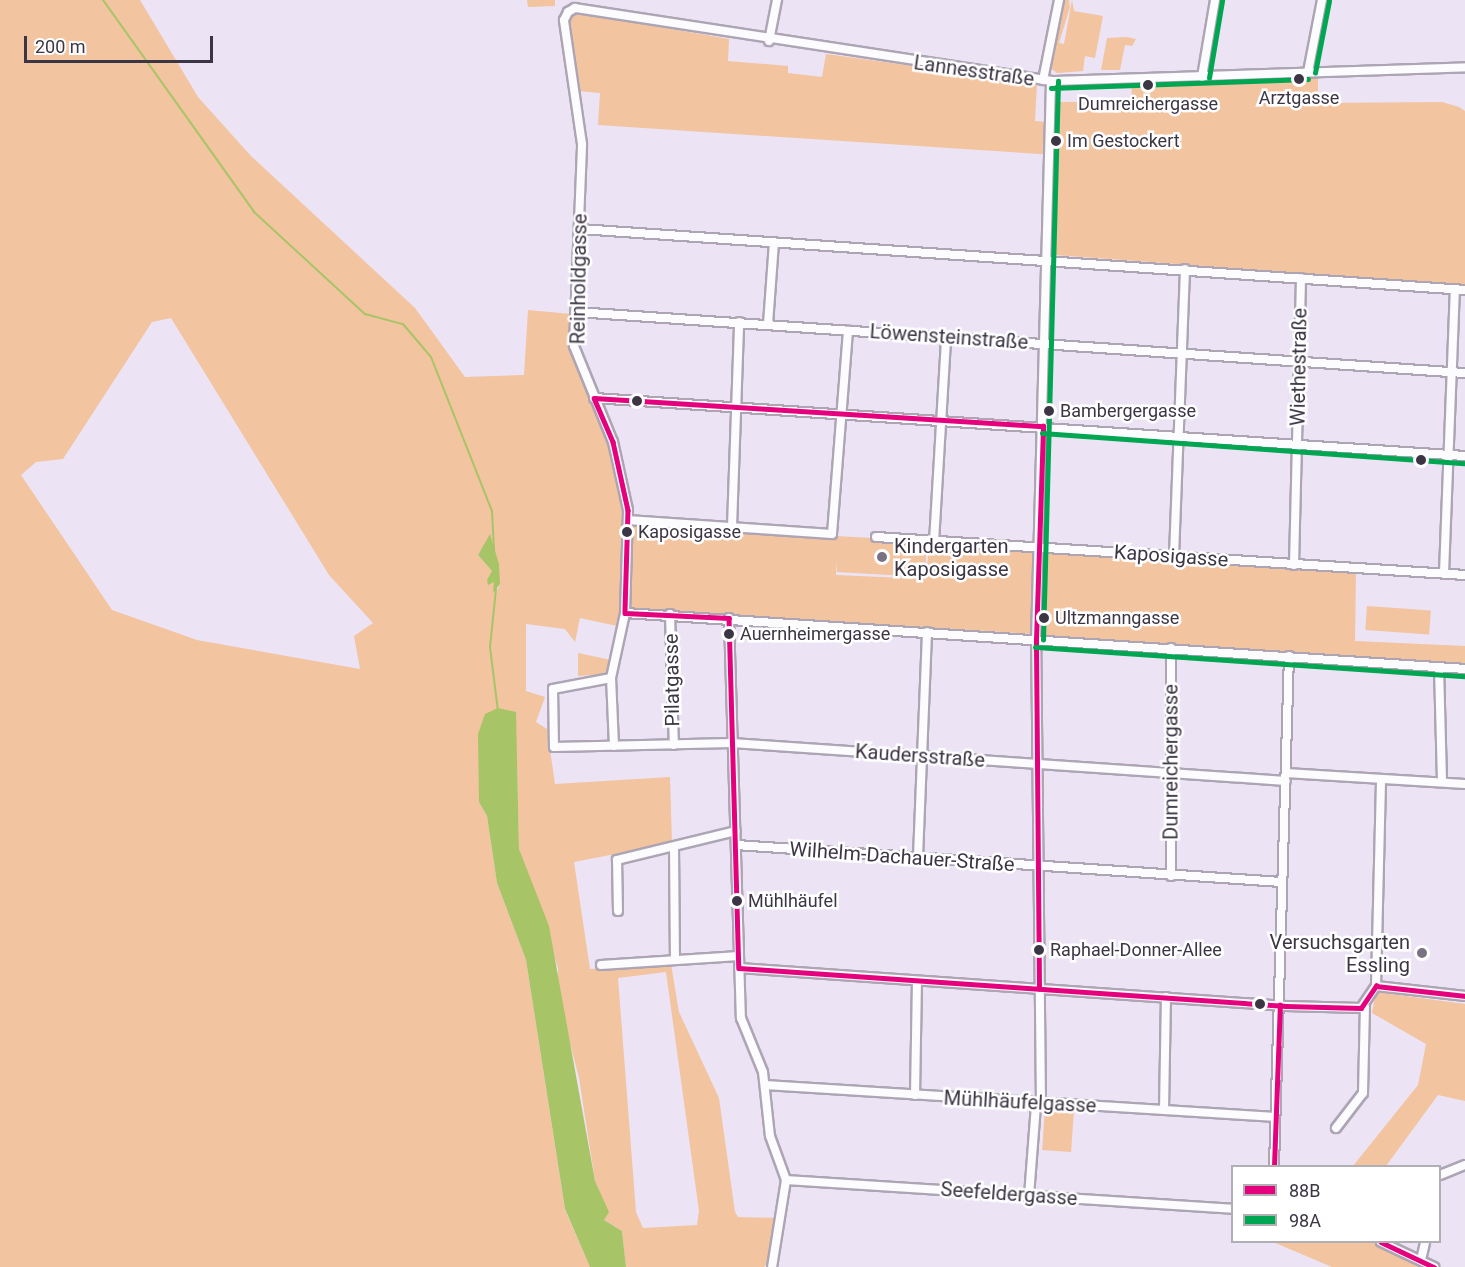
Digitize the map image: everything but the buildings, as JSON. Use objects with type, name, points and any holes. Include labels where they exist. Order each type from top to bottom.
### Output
[{"type":"street","points":[[769,41],[777,0]]},
{"type":"street","points":[[1029,1196],[1038,1104],[1036,640],[1047,260],[1047,81],[1059,0]]},
{"type":"street","points":[[1202,77],[1215,0]]},
{"type":"street","points":[[1308,72],[1322,0]]},
{"type":"street","name":"Lannesstraße","points":[[564,20],[575,8],[769,41],[1047,81],[1465,66]]},
{"type":"street","name":"Reinholdgasse","points":[[564,20],[582,127],[574,346],[613,442],[628,520],[625,613],[611,678],[614,746]]},
{"type":"street","points":[[580,229],[1465,290]]},
{"type":"street","points":[[768,324],[774,242]]},
{"type":"street","points":[[1174,556],[1185,269]]},
{"type":"street","name":"Wiethestraße","points":[[1294,565],[1301,278]]},
{"type":"street","points":[[1444,573],[1455,289]]},
{"type":"street","name":"Löwensteinstraße","points":[[576,312],[1465,373]]},
{"type":"street","points":[[732,527],[740,322]]},
{"type":"street","points":[[628,520],[832,534],[848,331]]},
{"type":"street","points":[[934,542],[946,338]]},
{"type":"street","points":[[594,398],[737,405],[1465,456]]},
{"type":"street","name":"Kaposigasse","points":[[876,537],[1465,575]]},
{"type":"street","points":[[625,613],[670,614],[1465,669]]},
{"type":"street","name":"Pilatgasse","points":[[670,614],[674,745]]},
{"type":"street","points":[[729,618],[741,1018],[765,1085],[770,1136],[786,1180],[772,1267]]},
{"type":"street","points":[[918,858],[927,632]]},
{"type":"street","name":"Dumreichergasse","points":[[1171,648],[1171,876]]},
{"type":"street","points":[[1274,1165],[1289,656]]},
{"type":"street","points":[[1439,667],[1442,782]]},
{"type":"street","name":"Kaudersstraße","points":[[611,678],[553,688],[554,747],[732,743],[1171,773],[1381,779],[1465,784]]},
{"type":"street","points":[[1376,986],[1381,779]]},
{"type":"street","points":[[618,911],[617,860],[736,831]]},
{"type":"street","name":"Wilhelm-Dachauer-Straße","points":[[736,845],[1282,882]]},
{"type":"street","points":[[674,847],[675,959]]},
{"type":"street","points":[[601,965],[739,956]]},
{"type":"street","points":[[739,968],[1280,1005],[1365,1007]]},
{"type":"street","points":[[915,1095],[917,981]]},
{"type":"street","points":[[1336,1128],[1363,1094],[1365,1007],[1369,990],[1376,986],[1465,996]]},
{"type":"street","points":[[1164,1110],[1166,997]]},
{"type":"street","name":"Mühlhäufelgasse","points":[[765,1085],[1038,1104],[1275,1117]]},
{"type":"street","points":[[1441,1175],[1465,1165]]},
{"type":"street","name":"Seefeldergasse","points":[[786,1180],[1231,1209]]},
{"type":"street","points":[[1383,1243],[1434,1267]]},
{"type":"street","points":[[1421,1260],[1425,1243]]},
{"type":"shaded area","points":[[0,0],[140,0],[198,97],[251,156],[415,308],[465,377],[524,375],[528,310],[571,314],[571,346],[611,452],[624,516],[620,614],[617,626],[580,618],[575,642],[565,629],[526,624],[526,691],[545,697],[536,722],[547,729],[555,784],[670,777],[672,843],[574,862],[590,969],[671,964],[679,1012],[719,1098],[735,1212],[738,1217],[779,1218],[772,1258],[764,1267],[626,1267],[622,1231],[604,1220],[608,1212],[595,1181],[579,1078],[558,996],[558,968],[519,849],[517,762],[479,770],[479,802],[487,816],[497,883],[526,960],[565,1210],[590,1267],[0,1267]],"holes":[[[171,318],[329,575],[373,623],[354,636],[360,669],[197,640],[112,610],[21,475],[36,462],[63,459],[152,322]],[[488,539],[500,584],[496,592],[494,582],[488,580],[492,571],[478,555]],[[666,972],[699,1211],[697,1225],[643,1228],[636,1212],[618,978]]]},
{"type":"shaded area","points":[[527,0],[555,0],[555,6],[528,7]]},
{"type":"shaded area","points":[[1061,0],[1069,0],[1070,7],[1059,43],[1064,44],[1072,0],[1074,11],[1103,16],[1095,58],[1085,56],[1083,71],[1057,73],[1048,66]]},
{"type":"shaded area","name":"Im Gestockert","points":[[575,12],[729,39],[728,61],[788,66],[788,73],[822,77],[826,54],[1037,83],[1035,121],[1056,123],[1056,102],[1131,102],[1132,85],[1308,78],[1318,78],[1318,103],[1442,102],[1459,107],[1465,111],[1465,285],[1055,255],[1055,155],[598,125],[600,93],[579,91],[573,62],[567,21]]},
{"type":"shaded area","points":[[1107,38],[1136,39],[1132,46],[1125,45],[1120,70],[1101,70]]},
{"type":"shaded area","points":[[632,525],[927,541],[925,577],[837,572],[837,561],[836,575],[926,579],[929,544],[1035,551],[1032,634],[633,609],[628,605]]},
{"type":"shaded area","points":[[490,534],[499,564],[500,584],[493,593],[494,582],[488,585],[487,580],[492,571],[478,555]]},
{"type":"shaded area","points":[[1049,551],[1356,573],[1355,641],[1465,646],[1465,664],[1044,636],[1043,555]]},
{"type":"shaded area","points":[[1367,606],[1431,610],[1429,634],[1365,630]]},
{"type":"shaded area","points":[[578,653],[611,660],[607,674],[578,676]]},
{"type":"shaded area","points":[[498,708],[516,712],[519,849],[549,926],[595,1181],[609,1212],[604,1220],[622,1231],[626,1267],[590,1267],[565,1209],[526,960],[497,883],[487,816],[479,802],[478,734],[485,714]]},
{"type":"shaded area","points":[[1376,992],[1465,1004],[1465,1101],[1438,1095],[1387,1165],[1354,1165],[1418,1085],[1426,1044],[1372,1013]]},
{"type":"shaded area","points":[[1045,1109],[1074,1111],[1071,1152],[1042,1150]]},
{"type":"shaded area","points":[[1275,1243],[1375,1243],[1426,1267],[1332,1267]]},
{"type":"waterway","points":[[103,0],[254,212],[365,314],[403,324],[431,357],[492,511],[494,550]]},
{"type":"waterway","points":[[496,589],[490,647],[498,711]]},
{"type":"transit line","name":"98A","points":[[1209,78],[1222,1]]},
{"type":"transit line","name":"98A","points":[[1315,73],[1329,1]]},
{"type":"transit line","name":"98A","points":[[1051,88],[1308,79]]},
{"type":"transit line","name":"98A","points":[[1043,640],[1058,81]]},
{"type":"transit line","name":"88B","points":[[594,398],[1043,426]]},
{"type":"transit line","name":"88B","points":[[594,398],[613,442],[628,510],[625,613]]},
{"type":"transit line","name":"88B","points":[[1039,989],[1036,640],[1043,426]]},
{"type":"transit line","name":"98A","points":[[1042,433],[1464,463]]},
{"type":"transit line","name":"88B","points":[[625,613],[729,618]]},
{"type":"transit line","name":"88B","points":[[729,618],[739,968]]},
{"type":"transit line","name":"98A","points":[[1035,647],[1464,676]]},
{"type":"transit line","name":"88B","points":[[739,968],[1286,1006],[1361,1008],[1376,986],[1465,996]]},
{"type":"transit line","name":"88B","points":[[1274,1165],[1280,1005]]},
{"type":"transit line","name":"88B","points":[[1383,1243],[1434,1267]]},
{"type":"place","name":"Arztgasse","points":[[1299,79]]},
{"type":"place","name":"Dumreichergasse","points":[[1148,85]]},
{"type":"place","name":"Im Gestockert","points":[[1056,141]]},
{"type":"place","name":"Bambergergasse","points":[[1049,411]]},
{"type":"place","name":"Kaposigasse","points":[[627,532]]},
{"type":"place","name":"Kindergarten Kaposigasse","points":[[882,557]]},
{"type":"place","name":"Ultzmanngasse","points":[[1044,618]]},
{"type":"place","name":"Auernheimergasse","points":[[729,634]]},
{"type":"place","name":"Mühlhäufel","points":[[737,901]]},
{"type":"place","name":"Raphael-Donner-Allee","points":[[1039,950]]},
{"type":"place","name":"Versuchsgarten Essling","points":[[1422,953]]}]
